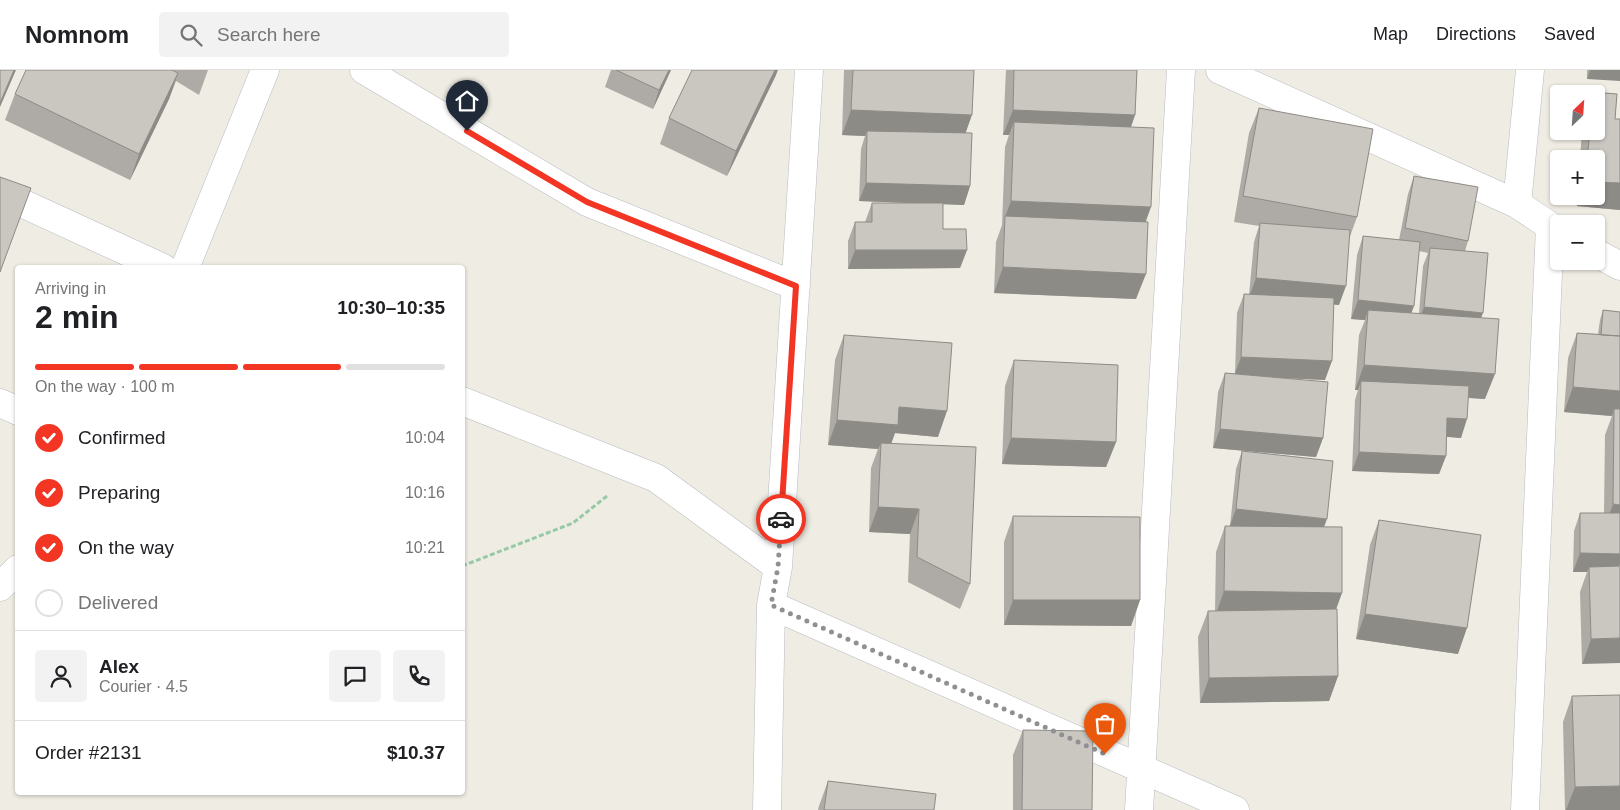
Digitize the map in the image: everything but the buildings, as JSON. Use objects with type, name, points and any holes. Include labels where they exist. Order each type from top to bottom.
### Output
[{"type":"street","points":[[186,265],[265,70]]},
{"type":"street","points":[[364,70],[587,202],[796,286]]},
{"type":"street","points":[[767,810],[771,605],[778,567],[809,70]]},
{"type":"street","points":[[1140,810],[1140,769],[1181,70]]},
{"type":"street","points":[[1220,70],[1517,204],[1550,227]]},
{"type":"street","points":[[1517,204],[1530,70]]},
{"type":"street","points":[[0,193],[156,265]]},
{"type":"street","points":[[1605,258],[1620,266]]},
{"type":"street","points":[[1525,810],[1552,270]]},
{"type":"street","points":[[465,402],[656,478],[778,567]]},
{"type":"street","points":[[0,403],[15,410]]},
{"type":"street","points":[[0,587],[15,572]]},
{"type":"street","points":[[771,605],[1235,810]]},
{"type":"path","points":[[465,565],[573,523],[614,491],[656,478]]},
{"type":"way so far","points":[[781,519],[778,567],[771,605],[1105,754]]},
{"type":"route","points":[[467,131],[587,202],[796,286],[781,519]]}]
